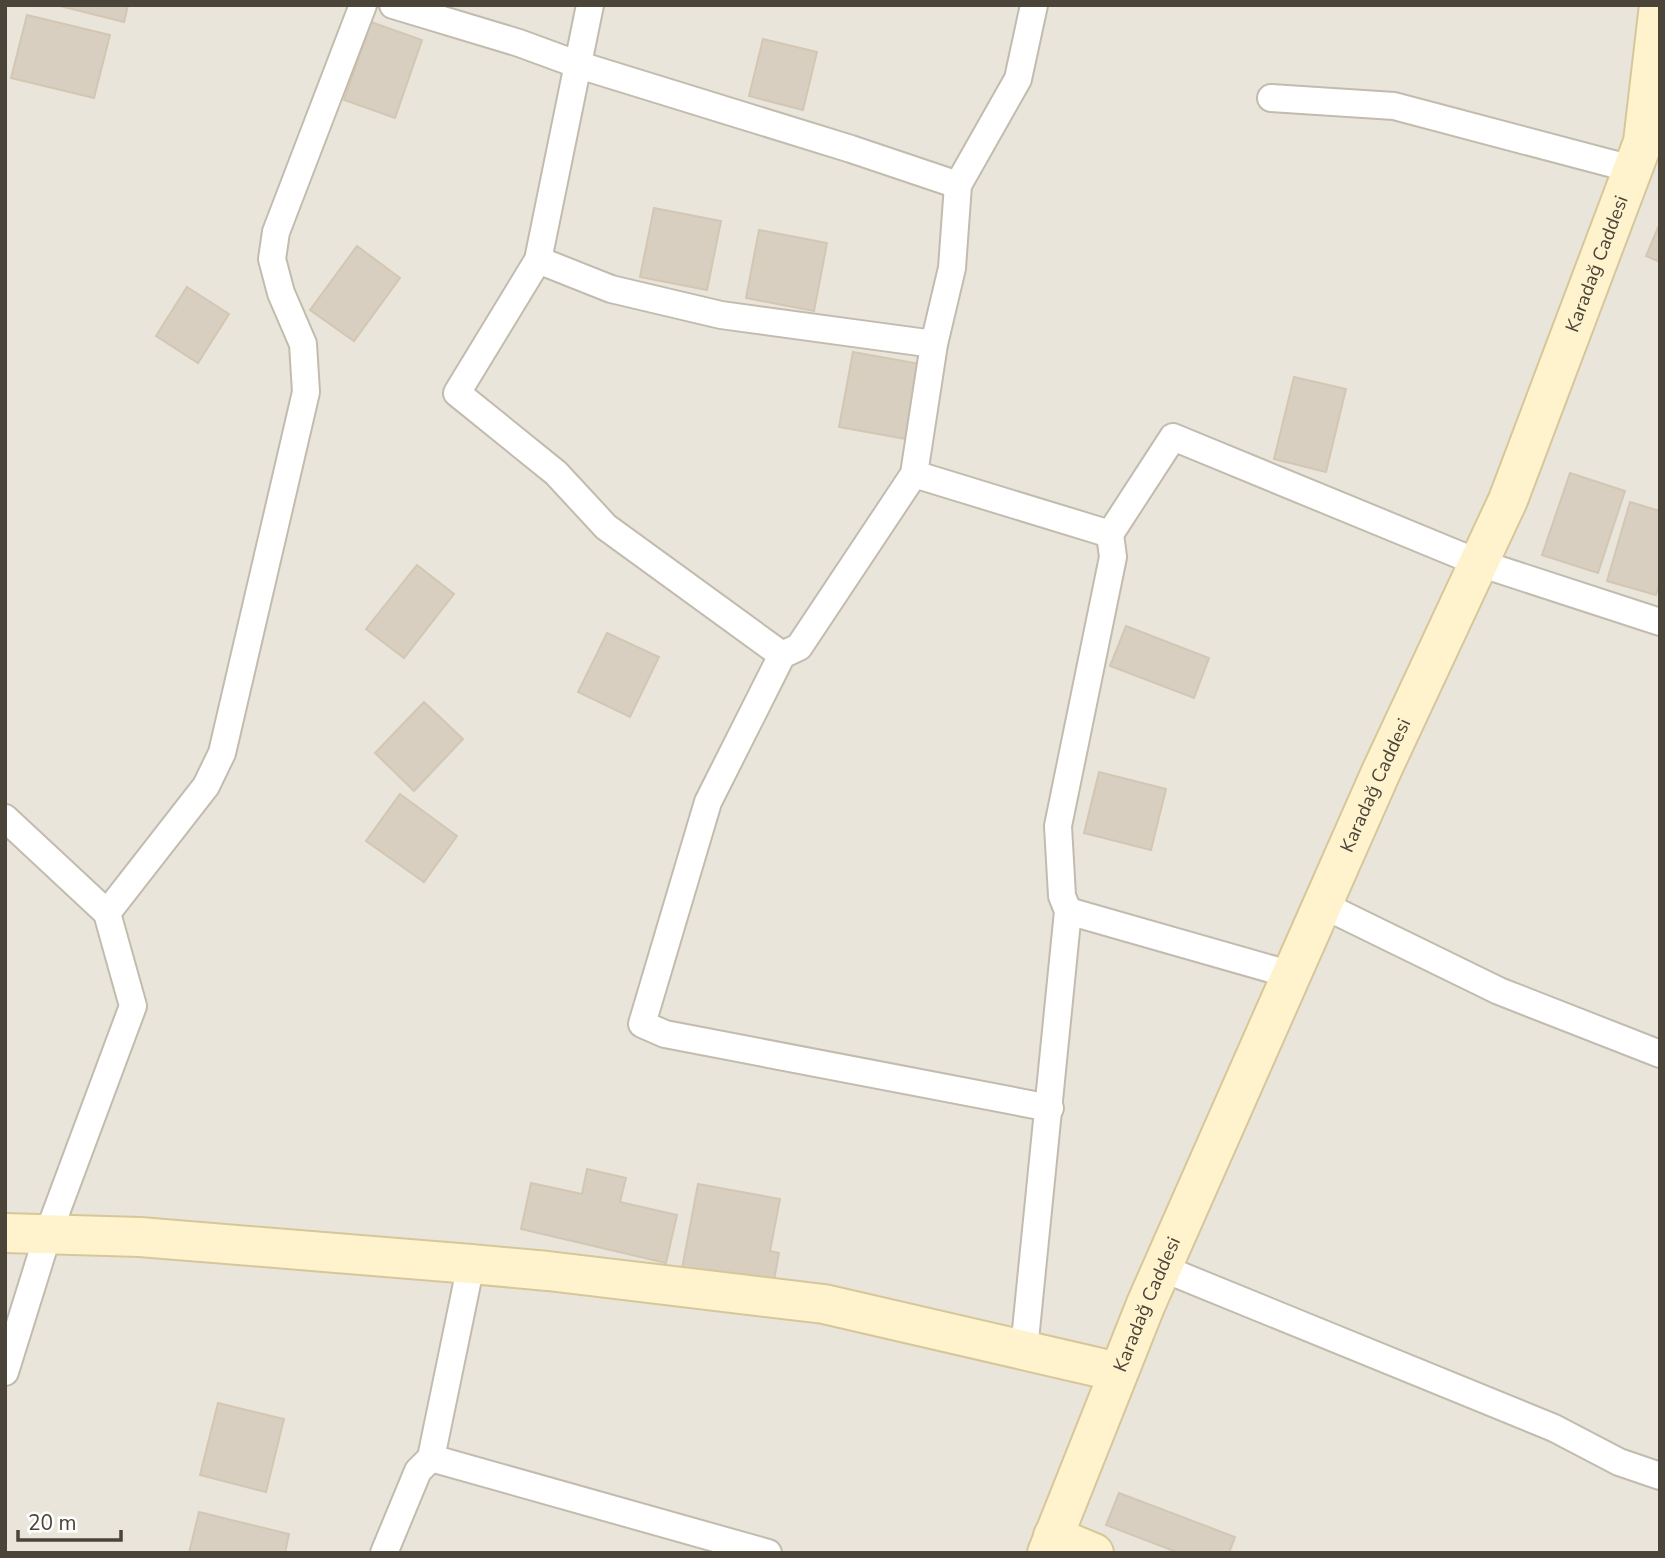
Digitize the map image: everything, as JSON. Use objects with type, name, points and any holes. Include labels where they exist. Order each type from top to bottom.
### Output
[{"type":"street","points":[[107,913],[206,786],[222,752],[306,392],[303,344],[281,293],[272,259],[276,232],[363,5]]},
{"type":"street","points":[[393,5],[958,185]]},
{"type":"street","points":[[590,5],[538,260],[457,393],[556,473],[606,527],[782,655]]},
{"type":"street","points":[[1034,5],[1018,79],[958,185],[952,268],[934,344],[914,474],[799,647],[782,655],[708,802],[642,1024],[665,1034],[1050,1108]]},
{"type":"street","name":"Karadağ Caddesi","points":[[1050,1544],[1162,1268],[1323,905],[1508,500],[1643,142],[1653,104],[1659,5]]},
{"type":"street","points":[[1271,97],[1394,106],[1632,169]]},
{"type":"street","points":[[538,260],[611,289],[721,315],[934,344]]},
{"type":"street","points":[[1024,1350],[1068,911],[1062,896],[1058,826],[1113,557],[1110,534],[1173,437],[1479,563],[1660,622]]},
{"type":"street","points":[[914,474],[1110,534]]},
{"type":"street","points":[[5,818],[107,913],[133,1006],[48,1234],[5,1372]]},
{"type":"street","points":[[1323,905],[1499,991],[1660,1054]]},
{"type":"street","points":[[1068,911],[1292,975]]},
{"type":"street","points":[[5,1233],[140,1237],[471,1264],[824,1304],[1118,1372]]},
{"type":"street","points":[[384,1553],[418,1471],[432,1458],[471,1264]]},
{"type":"street","points":[[1162,1268],[1554,1428],[1619,1462],[1660,1476]]},
{"type":"street","points":[[432,1458],[768,1553]]},
{"type":"street","points":[[1050,1544],[1094,1553]]},
{"type":"shaded area","points":[[5,5],[1660,5],[1660,1553],[5,1553]]},
{"type":"building","points":[[56,5],[128,5],[124,22]]},
{"type":"building","points":[[27,15],[110,35],[94,98],[11,78]]},
{"type":"building","points":[[371,22],[422,40],[395,118],[344,100]]},
{"type":"building","points":[[763,39],[817,52],[803,110],[749,96]]},
{"type":"building","points":[[654,208],[721,221],[707,290],[640,277]]},
{"type":"building","points":[[1660,223],[1660,262],[1646,256]]},
{"type":"building","points":[[759,230],[827,243],[814,311],[746,298]]},
{"type":"building","points":[[357,246],[400,278],[354,341],[310,310]]},
{"type":"building","points":[[187,287],[229,314],[198,363],[156,336]]},
{"type":"building","points":[[853,352],[920,364],[906,439],[839,427]]},
{"type":"building","points":[[1294,377],[1346,389],[1326,472],[1274,459]]},
{"type":"building","points":[[1570,473],[1625,491],[1598,573],[1542,555]]},
{"type":"building","points":[[1630,502],[1660,511],[1660,581],[1656,595],[1607,581]]},
{"type":"building","points":[[417,565],[454,594],[404,658],[366,629]]},
{"type":"building","points":[[1126,626],[1209,658],[1194,698],[1110,666]]},
{"type":"building","points":[[607,633],[659,657],[630,717],[578,692]]},
{"type":"building","points":[[424,702],[463,739],[414,791],[375,753]]},
{"type":"building","points":[[1099,772],[1166,789],[1151,850],[1084,833]]},
{"type":"building","points":[[400,794],[457,836],[424,882],[366,841]]},
{"type":"building","points":[[587,1169],[626,1178],[620,1202],[677,1215],[666,1263],[521,1229],[531,1183],[582,1194]]},
{"type":"building","points":[[698,1184],[780,1199],[770,1251],[779,1253],[772,1291],[681,1274]]},
{"type":"building","points":[[218,1403],[284,1419],[266,1492],[200,1475]]},
{"type":"building","points":[[1119,1493],[1235,1537],[1229,1553],[1179,1553],[1106,1525]]},
{"type":"building","points":[[199,1512],[289,1534],[285,1553],[189,1553]]}]
